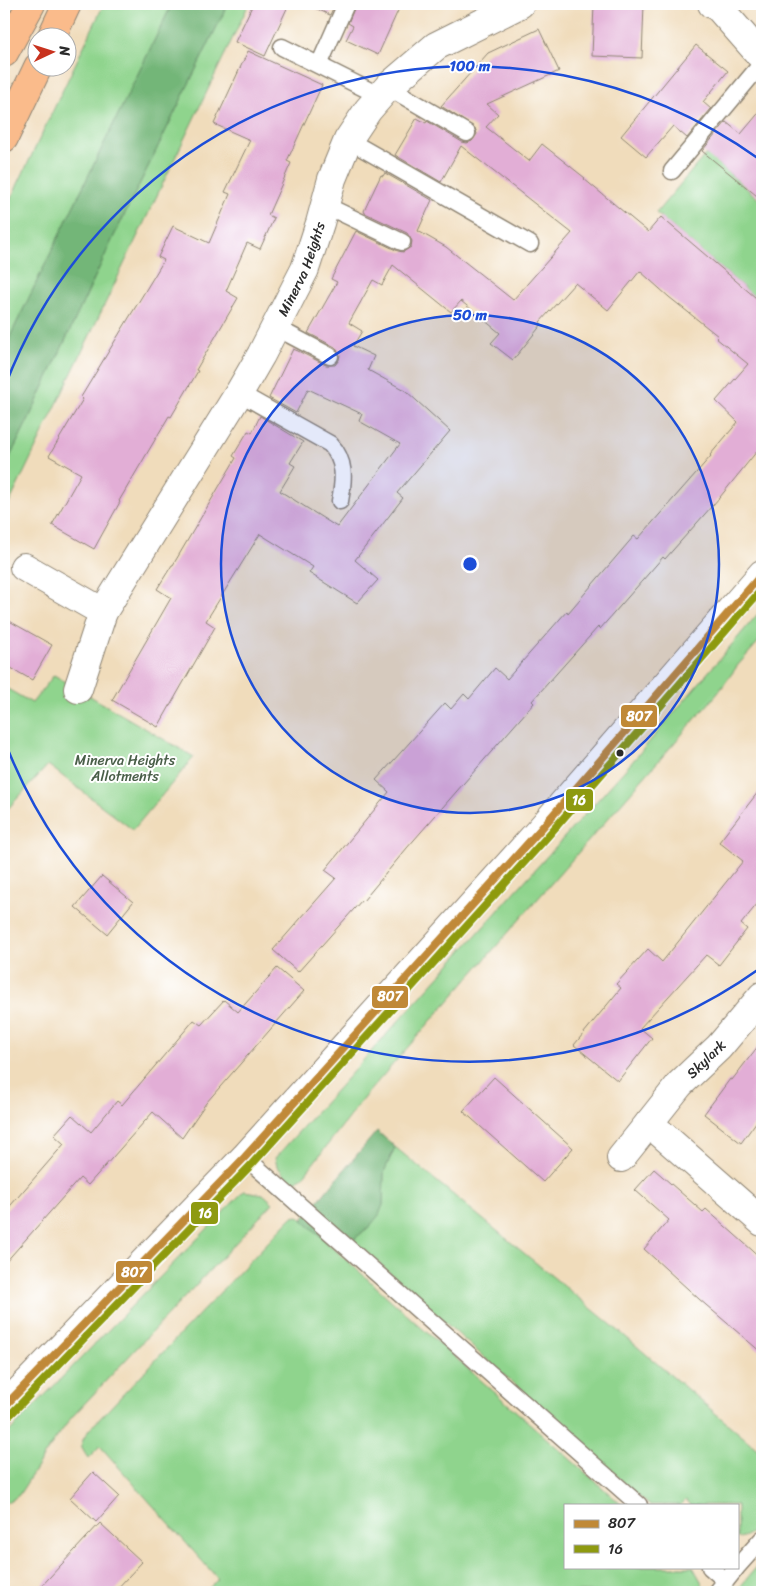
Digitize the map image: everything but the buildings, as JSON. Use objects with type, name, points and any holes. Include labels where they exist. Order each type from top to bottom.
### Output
[{"type":"highway","points":[[4,53],[31,4]]},
{"type":"highway","points":[[56,28],[67,4]]},
{"type":"highway","points":[[4,138],[33,78]]},
{"type":"street","name":"Minerva Heights","points":[[78,689],[103,612],[239,393],[305,269],[332,178],[348,140],[368,110],[384,91],[436,46],[520,4]]},
{"type":"street","points":[[712,4],[719,8],[761,55]]},
{"type":"street","points":[[24,567],[103,612]]},
{"type":"street","points":[[4,1406],[244,1156],[540,830],[762,574]]},
{"type":"street","name":"Skylark","points":[[621,1158],[680,1084],[719,1047],[762,996]]},
{"type":"street","points":[[649,1123],[762,1222]]},
{"type":"lane","points":[[319,65],[346,4]]},
{"type":"lane","points":[[282,47],[319,65],[384,91],[467,134]]},
{"type":"lane","points":[[672,171],[761,55]]},
{"type":"lane","points":[[348,140],[530,244]]},
{"type":"lane","points":[[325,205],[402,242]]},
{"type":"lane","points":[[275,327],[330,356]]},
{"type":"lane","points":[[239,393],[330,444],[341,461],[343,488],[340,501]]},
{"type":"lane","points":[[244,1156],[638,1504]]},
{"type":"lane","points":[[738,1566],[762,1539]]},
{"type":"lane","points":[[711,1568],[721,1587],[736,1568]]},
{"type":"green space","points":[[104,4],[172,4],[4,349],[4,213],[69,78],[78,78],[78,58]]},
{"type":"green space","points":[[172,4],[228,4],[114,236],[4,469],[4,349]]},
{"type":"green space","points":[[228,4],[249,4],[4,514],[4,469],[114,236]]},
{"type":"green space","points":[[705,155],[708,155],[762,202],[762,303],[656,213]]},
{"type":"green space","points":[[762,609],[762,638],[738,665],[718,693],[366,1095],[302,1178],[291,1183],[277,1166],[275,1158],[632,762]]},
{"type":"green space","name":"Minerva Heights Allotments","points":[[54,675],[194,757],[133,830],[48,765],[4,813],[4,687],[32,703]]},
{"type":"green space","points":[[377,1131],[395,1147],[384,1172],[383,1205],[379,1215],[370,1226],[353,1240],[327,1242],[302,1220]]},
{"type":"green space","points":[[395,1147],[620,1332],[762,1453],[762,1523],[748,1535],[738,1538],[738,1504],[690,1504],[686,1500],[682,1504],[648,1504],[353,1240],[370,1226],[383,1205],[384,1172]]},
{"type":"green space","points":[[244,1191],[263,1194],[273,1203],[71,1418],[19,1495],[9,1502],[4,1502],[4,1437]]},
{"type":"green space","points":[[298,1216],[621,1504],[564,1504],[564,1568],[694,1568],[702,1583],[704,1592],[205,1592],[218,1579],[100,1446],[88,1458],[82,1444],[89,1430],[292,1217]]},
{"type":"green space","points":[[762,1560],[762,1592],[736,1592]]},
{"type":"transit line","name":"807","points":[[4,1407],[245,1157],[540,830],[762,574]]},
{"type":"transit line","name":"16","points":[[11,1414],[252,1164],[547,837],[762,589]]}]
